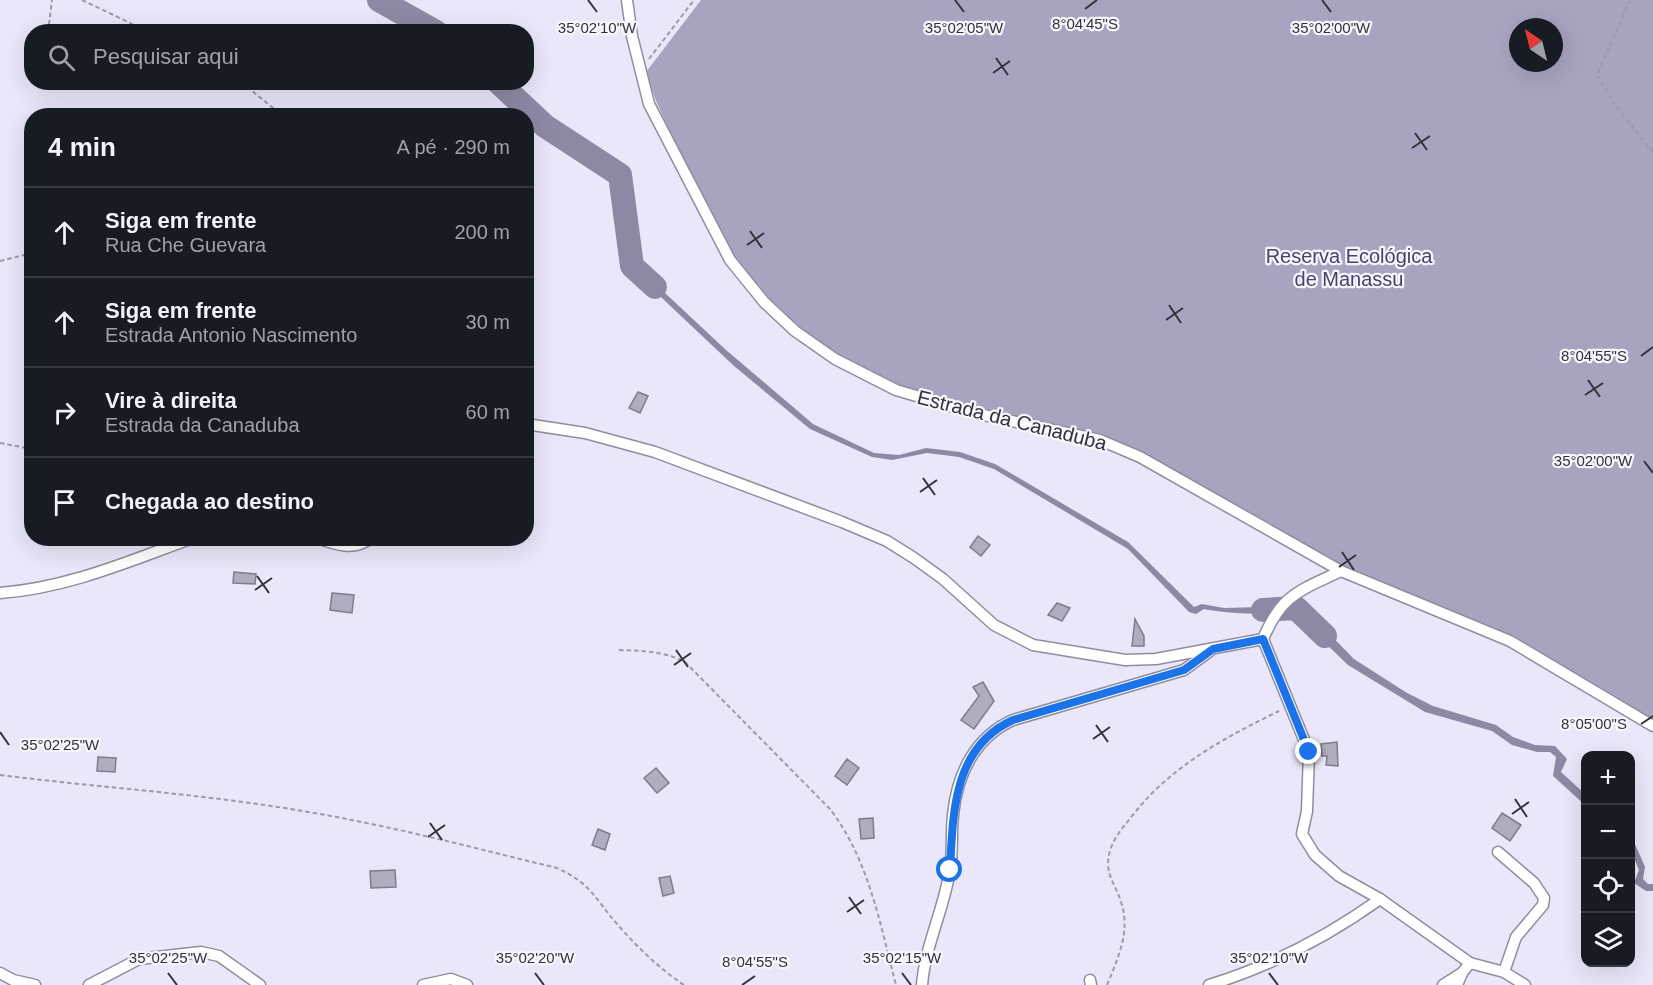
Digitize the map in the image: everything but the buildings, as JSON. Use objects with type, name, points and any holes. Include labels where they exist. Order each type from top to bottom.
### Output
[{"type":"street","name":"Estrada da Canaduba","points":[[627,0],[649,104],[730,260],[764,302],[795,331],[835,359],[896,390],[974,413],[1100,440],[1140,457],[1341,571],[1510,641],[1653,726]]},
{"type":"street","points":[[534,425],[585,433],[655,452],[842,522],[887,542],[914,558],[943,579],[994,625],[1033,645],[1125,660],[1156,659],[1263,639]]},
{"type":"street","points":[[0,593],[22,592],[81,579],[171,546]]},
{"type":"street","points":[[1341,571],[1295,593],[1281,605],[1272,618],[1263,639],[1309,752],[1307,811],[1302,834],[1315,855],[1338,876],[1380,899],[1470,963],[1506,972],[1525,985]]},
{"type":"street","points":[[922,985],[924,965],[950,870],[953,812],[974,748],[995,728],[1013,720],[1184,670],[1213,649]]},
{"type":"street","points":[[1498,852],[1534,883],[1544,898],[1543,905],[1516,937],[1506,972],[1514,985]]},
{"type":"street","points":[[1209,985],[1302,948],[1345,924],[1380,899]]},
{"type":"street","points":[[88,985],[139,959],[152,955],[201,952],[219,956],[260,985]]},
{"type":"street","points":[[1457,985],[1462,973],[1470,963]]},
{"type":"street","points":[[0,973],[13,980],[35,985]]},
{"type":"street","points":[[1443,985],[1462,973]]},
{"type":"street","points":[[423,985],[451,979],[467,985]]},
{"type":"path","points":[[49,24],[52,0]]},
{"type":"path","points":[[82,0],[132,24]]},
{"type":"path","points":[[640,70],[694,0]]},
{"type":"path","points":[[1630,0],[1597,75],[1614,104],[1653,152]]},
{"type":"path","points":[[251,90],[273,108]]},
{"type":"path","points":[[0,261],[24,255]]},
{"type":"path","points":[[0,443],[24,448]]},
{"type":"path","points":[[619,650],[651,651],[671,655],[685,662],[830,809],[855,848],[868,878],[896,985]]},
{"type":"path","points":[[1107,985],[1121,951],[1126,921],[1121,900],[1110,879],[1108,863],[1112,840],[1145,799],[1169,776],[1224,738],[1290,705]]},
{"type":"path","points":[[0,775],[172,792],[307,811],[399,830],[557,868],[578,878],[590,888],[634,943],[684,985]]},
{"type":"green space","name":"Reserva Ecológica de Manassu","points":[[701,0],[1653,0],[1653,722],[1573,672],[1484,625],[1340,568],[1146,456],[895,386],[849,362],[796,328],[765,297],[733,258],[688,171],[656,101],[646,72]]},
{"type":"shaded area","points":[[634,264],[726,350],[813,424],[874,453],[899,455],[926,448],[960,452],[995,464],[1128,542],[1194,607],[1202,604],[1224,608],[1302,606],[1268,613],[1204,609],[1196,614],[1189,612],[1128,549],[994,469],[959,457],[927,453],[892,460],[872,457],[810,429],[734,366],[628,266]]},
{"type":"shaded area","points":[[1307,611],[1354,659],[1407,693],[1433,706],[1496,725],[1513,737],[1535,745],[1555,746],[1567,759],[1561,772],[1581,790],[1581,801],[1553,776],[1556,757],[1550,752],[1537,752],[1512,745],[1492,731],[1425,712],[1348,665],[1299,618]]},
{"type":"shaded area","points":[[1635,844],[1645,867],[1643,879],[1648,884],[1653,884],[1653,891],[1646,891],[1635,884],[1639,870],[1635,860]]},
{"type":"waterway","points":[[379,0],[422,24]]},
{"type":"waterway","points":[[507,90],[526,108]]},
{"type":"waterway","points":[[534,116],[545,126],[620,175],[632,266],[655,287]]},
{"type":"waterway","points":[[1263,610],[1296,608],[1325,636]]},
{"type":"route","points":[[950,870],[953,812],[964,772],[974,748],[995,728],[1013,720],[1184,670],[1213,649],[1263,639],[1275,664],[1300,735],[1309,752]]}]
